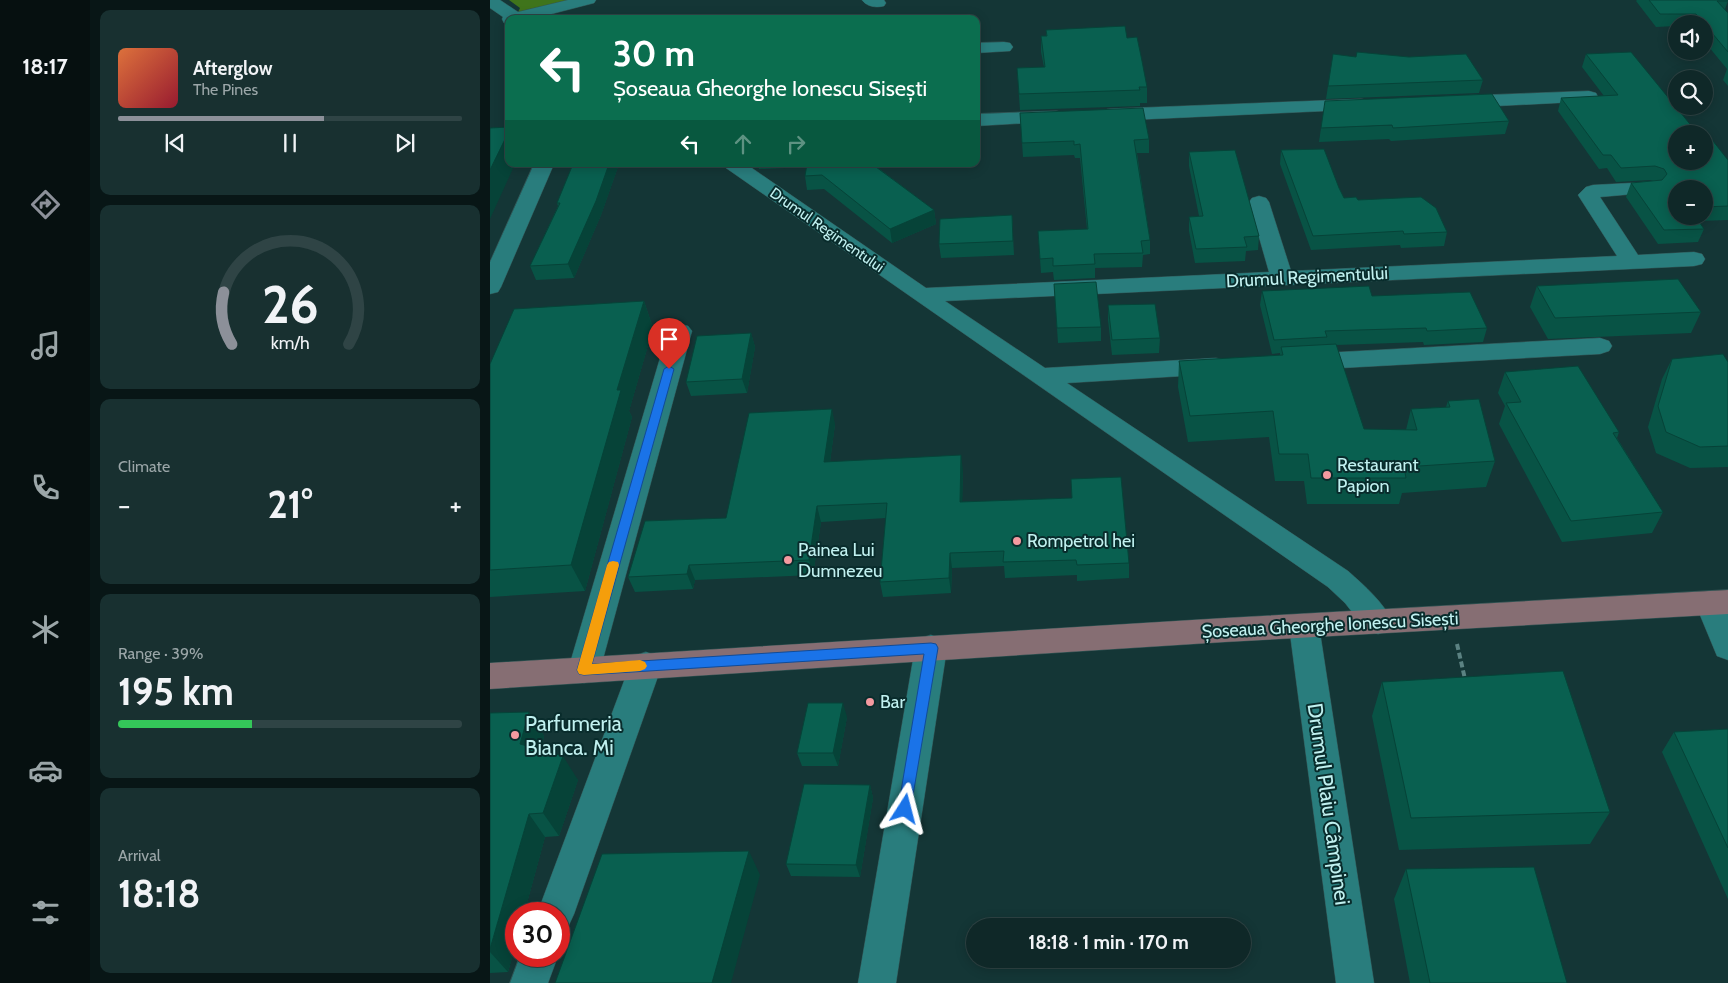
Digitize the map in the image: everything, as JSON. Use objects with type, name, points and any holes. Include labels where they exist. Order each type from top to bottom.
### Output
[{"type":"main road","name":"Șoseaua Gheorghe Ionescu Sisești","points":[[490,676],[931,648],[1719,603]]},
{"type":"street","points":[[526,15],[588,0]]},
{"type":"street","points":[[490,1],[509,15]]},
{"type":"street","points":[[492,23],[505,20]]},
{"type":"street","points":[[980,48],[1004,47]]},
{"type":"street","points":[[1441,102],[1589,96]]},
{"type":"street","points":[[1095,115],[1382,104]]},
{"type":"street","points":[[980,120],[1075,116]]},
{"type":"street","points":[[490,287],[543,167]]},
{"type":"street","name":"Drumul Regimentului","points":[[736,167],[920,295],[1338,579],[1356,595],[1378,622]]},
{"type":"street","points":[[1632,262],[1588,195],[1593,190],[1650,188]]},
{"type":"street","points":[[1259,202],[1282,278]]},
{"type":"street","name":"Drumul Regimentului","points":[[920,295],[1694,259]]},
{"type":"street","points":[[584,670],[680,331]]},
{"type":"street","points":[[1286,363],[1600,346]]},
{"type":"street","points":[[1041,376],[1237,365]]},
{"type":"street","points":[[1719,603],[1728,647]]},
{"type":"street","name":"Drumul Plaiu Câmpinei","points":[[1304,626],[1355,983]]},
{"type":"street","points":[[877,983],[931,648]]},
{"type":"street","points":[[559,902],[646,665]]},
{"type":"street","points":[[529,983],[535,967]]},
{"type":"path","points":[[1457,644],[1466,682]]},
{"type":"green space","points":[[509,0],[588,0],[524,15],[517,15],[520,8]]},
{"type":"building","points":[[1649,0],[1727,0],[1717,1],[1728,13],[1728,52],[1713,34],[1713,15],[1660,14]]},
{"type":"building","points":[[1125,26],[1127,38],[1137,37],[1147,87],[1139,87],[1140,90],[1019,94],[1017,68],[1045,67],[1041,36],[1047,36],[1046,30]]},
{"type":"building","points":[[1357,52],[1409,57],[1466,54],[1483,80],[1328,86],[1333,54],[1356,57]]},
{"type":"building","points":[[1631,52],[1668,97],[1668,115],[1682,115],[1691,125],[1668,125],[1668,170],[1713,170],[1713,141],[1728,160],[1728,206],[1713,207],[1713,180],[1668,180],[1668,225],[1701,225],[1704,229],[1664,230],[1631,183],[1662,180],[1667,174],[1664,169],[1655,166],[1621,168],[1611,155],[1603,155],[1561,98],[1618,95],[1586,54]]},
{"type":"building","points":[[1492,94],[1509,121],[1393,128],[1392,125],[1321,128],[1325,101]]},
{"type":"building","points":[[1143,108],[1149,139],[1134,140],[1150,240],[1141,241],[1143,253],[1094,254],[1095,264],[1053,266],[1053,258],[1040,259],[1038,231],[1088,229],[1080,144],[1074,145],[1074,141],[1022,143],[1020,113]]},
{"type":"building","points":[[505,127],[505,139],[490,170],[490,128]]},
{"type":"building","points":[[1324,149],[1344,198],[1356,197],[1358,200],[1421,197],[1436,208],[1447,232],[1404,234],[1403,231],[1313,236],[1281,150]]},
{"type":"building","points":[[1235,150],[1259,236],[1244,237],[1247,247],[1196,249],[1189,217],[1203,216],[1189,152]]},
{"type":"building","points":[[572,167],[608,167],[596,201],[568,264],[530,266],[560,203],[557,203]]},
{"type":"building","points":[[806,167],[876,167],[934,210],[890,229],[822,175],[805,176]]},
{"type":"building","points":[[1012,215],[1013,241],[939,244],[940,219]]},
{"type":"building","points":[[1678,279],[1701,312],[1555,318],[1537,286]]},
{"type":"building","points":[[1096,282],[1101,327],[1057,328],[1054,284]]},
{"type":"building","points":[[1369,286],[1372,296],[1470,292],[1487,328],[1427,331],[1426,328],[1325,331],[1327,337],[1274,340],[1262,291]]},
{"type":"building","points":[[644,301],[617,390],[621,390],[571,565],[490,570],[490,364],[514,309]]},
{"type":"building","points":[[1155,304],[1160,338],[1112,340],[1108,305]]},
{"type":"building","points":[[751,333],[742,379],[686,382],[697,336]]},
{"type":"building","points":[[1336,344],[1364,429],[1417,430],[1411,409],[1450,407],[1448,401],[1479,399],[1495,461],[1404,467],[1406,478],[1311,478],[1308,454],[1279,454],[1273,411],[1190,416],[1179,361],[1283,355],[1281,347]]},
{"type":"building","points":[[1723,354],[1728,362],[1728,446],[1700,447],[1666,432],[1658,406],[1672,359]]},
{"type":"building","points":[[1578,366],[1619,432],[1613,433],[1663,512],[1571,521],[1506,403],[1521,402],[1505,372]]},
{"type":"building","points":[[832,409],[824,462],[961,455],[960,502],[1072,498],[1071,479],[1121,477],[1129,563],[1077,565],[1076,560],[1003,562],[1004,551],[950,553],[949,578],[880,582],[887,503],[817,506],[809,560],[689,565],[687,574],[628,577],[645,521],[726,518],[749,413]]},
{"type":"building","points":[[1563,671],[1610,812],[1411,818],[1382,682]]},
{"type":"building","points":[[808,703],[843,703],[833,753],[797,753]]},
{"type":"building","points":[[529,712],[520,744],[563,756],[543,813],[529,814],[490,949],[490,713]]},
{"type":"building","points":[[1728,729],[1728,848],[1674,732]]},
{"type":"building","points":[[804,784],[870,785],[856,865],[786,864]]},
{"type":"building","points":[[749,851],[712,983],[555,983],[561,967],[570,967],[570,942],[602,854]]},
{"type":"building","points":[[1534,867],[1567,983],[1430,983],[1406,869]]},
{"type":"slow traffic","points":[[613,565],[584,670],[640,666]]},
{"type":"place","name":"Restaurant Papion","points":[[1327,475]]},
{"type":"place","name":"Rompetrol hei","points":[[1017,541]]},
{"type":"place","name":"Painea Lui Dumnezeu","points":[[788,560]]},
{"type":"place","name":"Bar","points":[[870,702]]},
{"type":"place","name":"Parfumeria Bianca. Mi","points":[[515,735]]},
{"type":"route","points":[[669,369],[584,670],[931,648],[905,809]]}]
